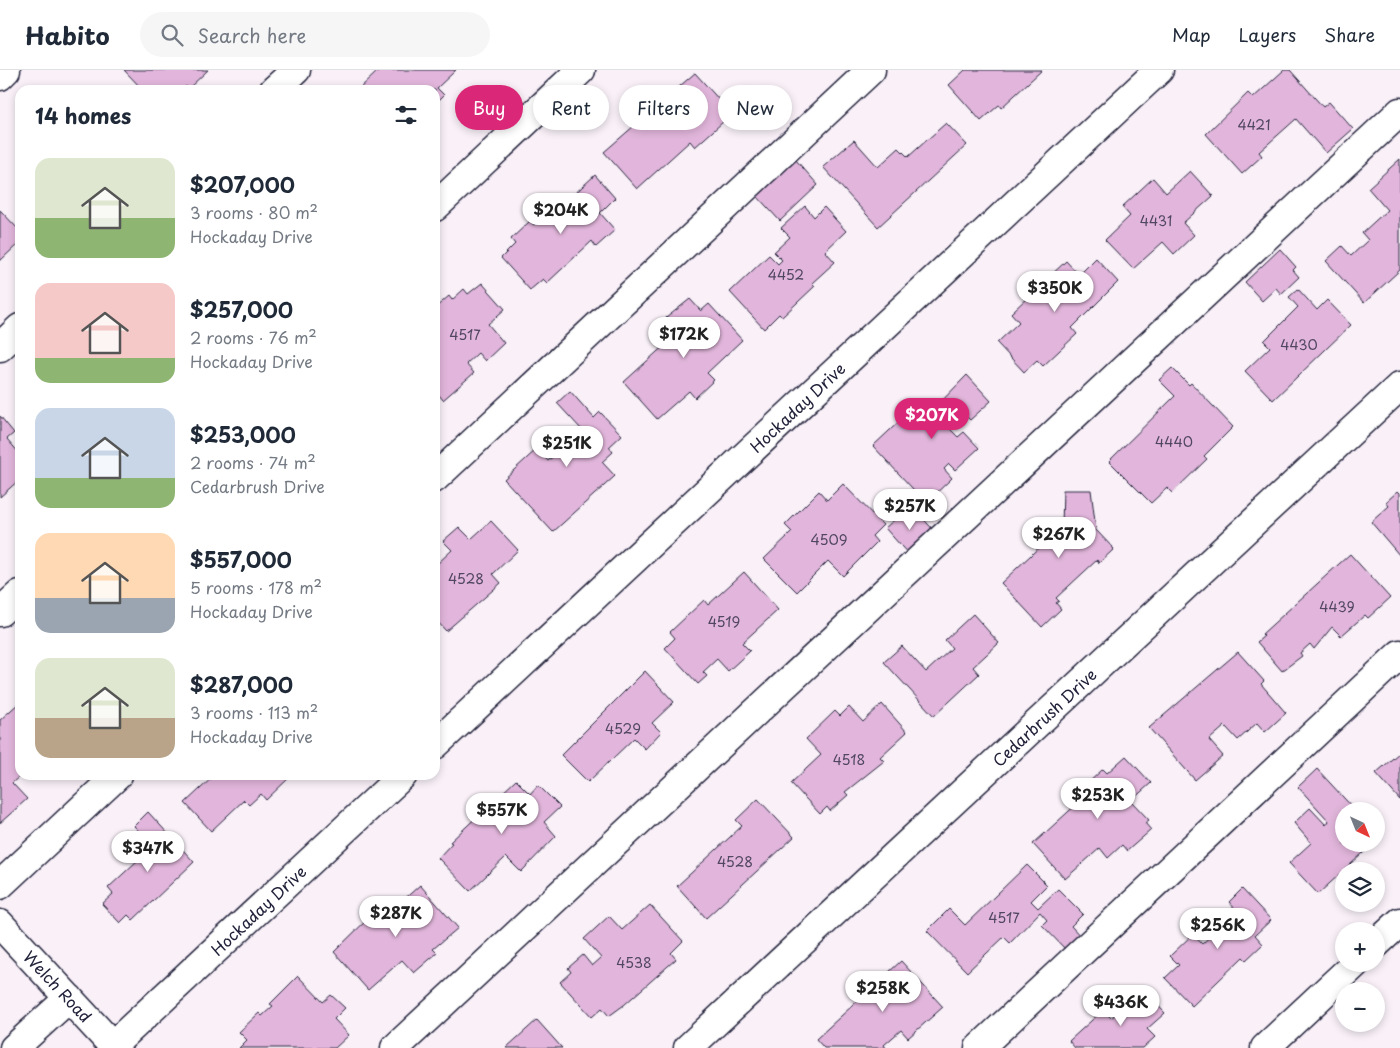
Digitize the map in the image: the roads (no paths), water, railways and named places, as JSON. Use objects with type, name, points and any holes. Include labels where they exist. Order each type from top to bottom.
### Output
[{"type":"street","points":[[0,76],[6,70]]},
{"type":"street","points":[[280,85],[296,70]]},
{"type":"street","points":[[440,201],[581,70]]},
{"type":"street","points":[[440,473],[871,70]]},
{"type":"street","name":"Hockaday Drive","points":[[440,740],[1159,70]]},
{"type":"street","points":[[395,1048],[1400,112]]},
{"type":"street","points":[[0,347],[15,333]]},
{"type":"street","name":"Cedarbrush Drive","points":[[688,1048],[1400,386]]},
{"type":"street","points":[[0,612],[15,598]]},
{"type":"street","points":[[979,1048],[1400,654]]},
{"type":"street","points":[[0,885],[113,780]]},
{"type":"street","name":"Hockaday Drive","points":[[114,1047],[398,780]]},
{"type":"street","points":[[1385,936],[1400,922]]},
{"type":"street","name":"Welch Road","points":[[0,924],[114,1047]]},
{"type":"street","points":[[1265,1048],[1346,972]]},
{"type":"street","points":[[14,1048],[68,998]]}]
